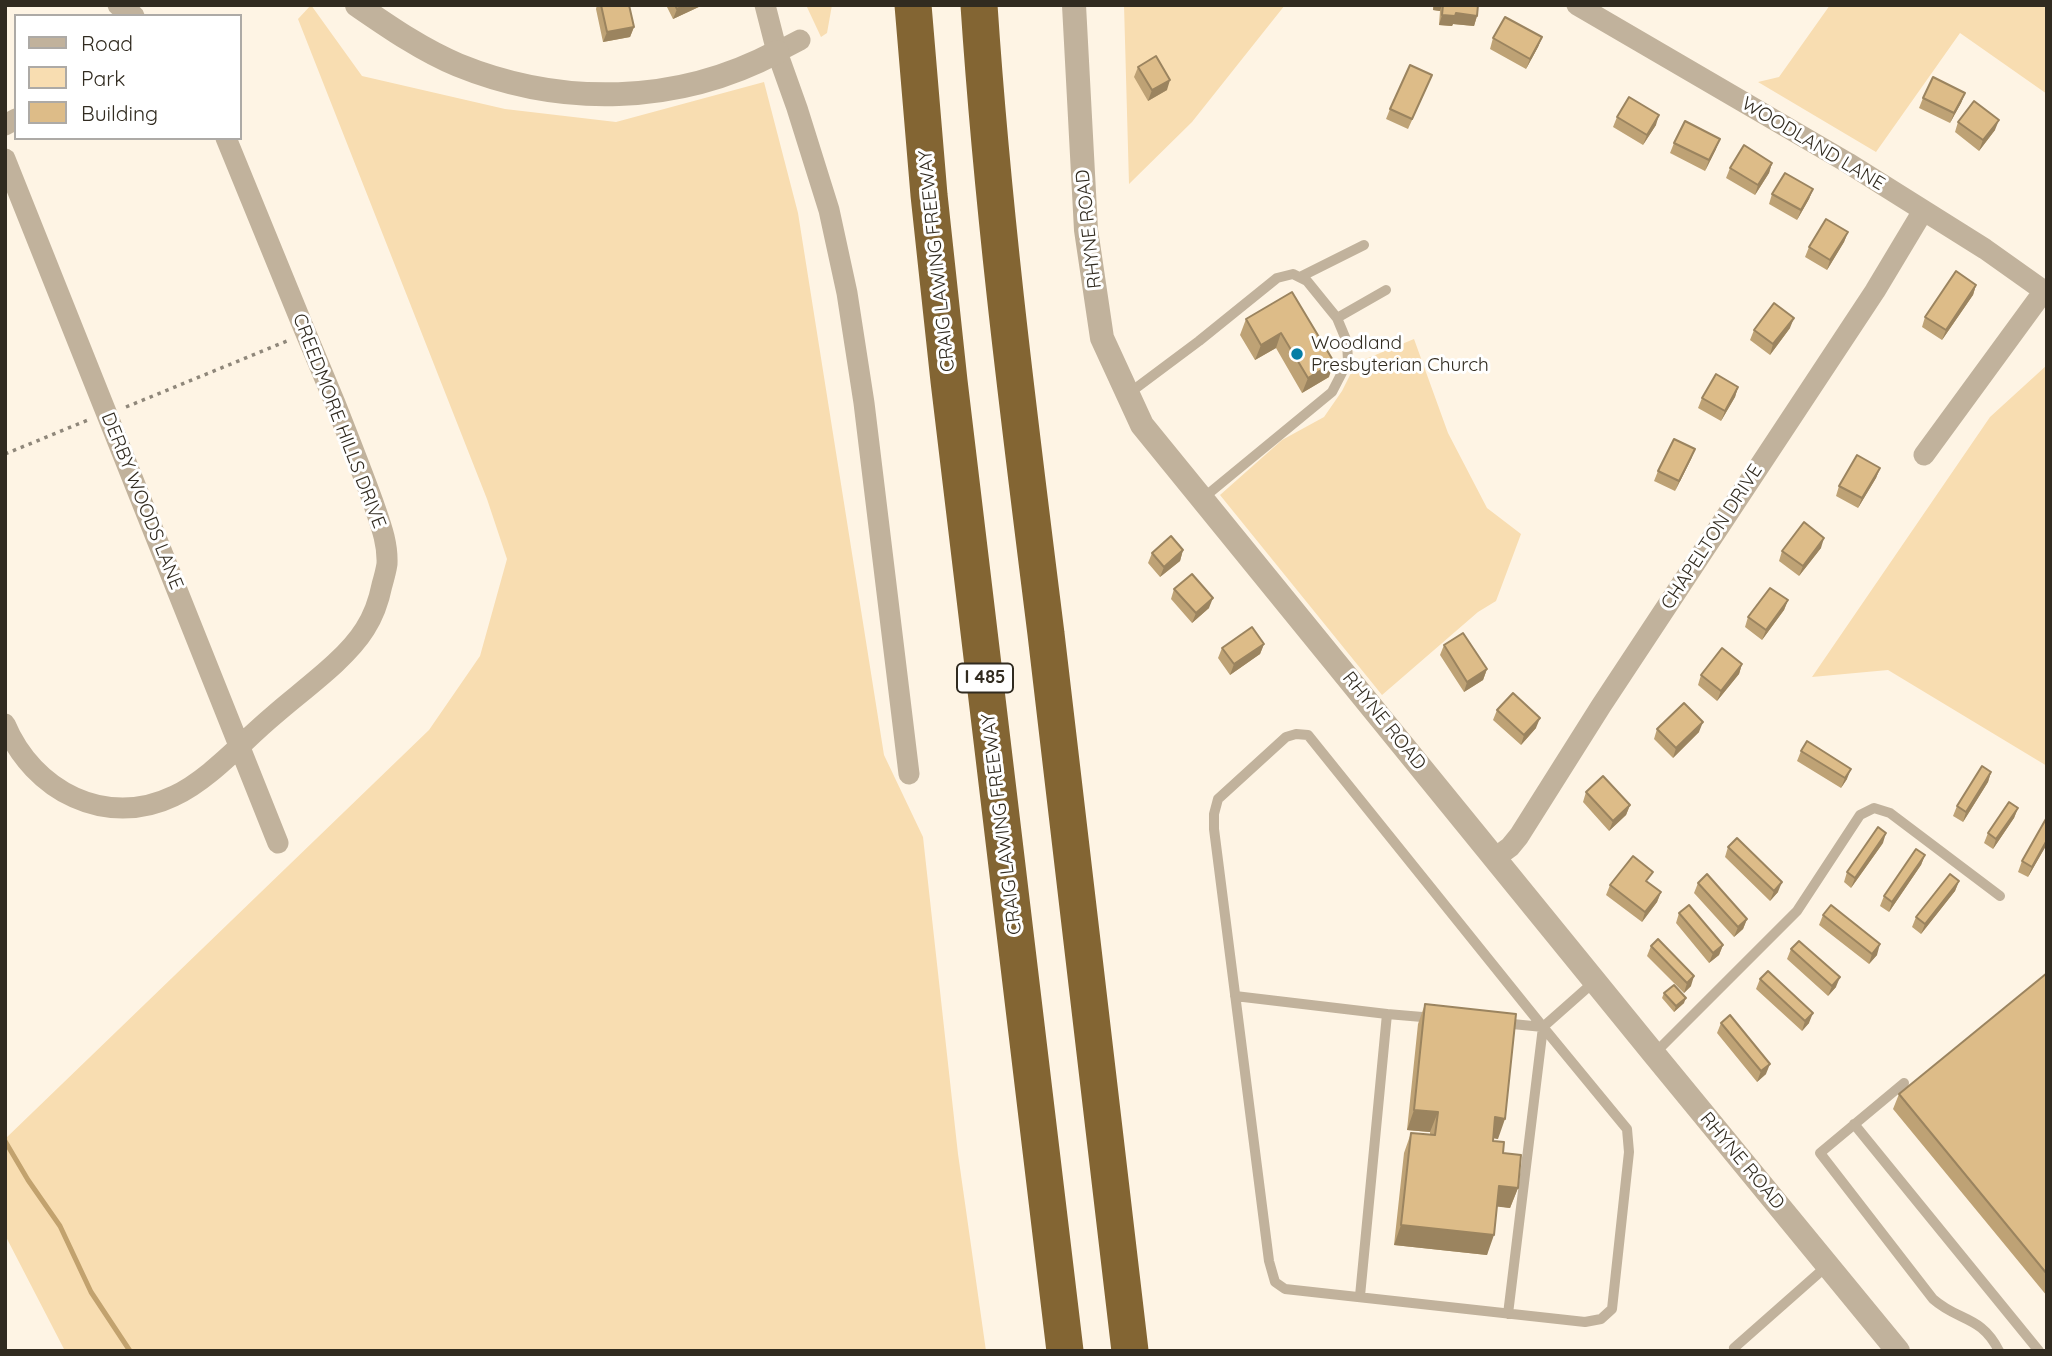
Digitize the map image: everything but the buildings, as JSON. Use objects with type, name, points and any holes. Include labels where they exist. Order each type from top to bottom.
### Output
[{"type":"highway","name":"CRAIG LAWING FREEWAY","points":[[913,5],[929,195],[949,381],[1065,1351]]},
{"type":"highway","points":[[979,5],[986,107],[1011,350],[1094,1027],[1130,1351]]},
{"type":"street","points":[[357,5],[421,46],[455,64],[530,88],[570,93],[621,95],[702,83],[734,73],[800,40]]},
{"type":"street","points":[[765,5],[777,52],[829,210],[847,293],[864,403],[909,774]]},
{"type":"street","name":"RHYNE ROAD","points":[[1074,5],[1086,230],[1102,338],[1142,425],[1898,1351]]},
{"type":"street","name":"WOODLAND LANE","points":[[1577,5],[1848,163],[1985,248],[2045,292],[1924,455]]},
{"type":"street","name":"CREEDMORE HILLS DRIVE","points":[[5,724],[26,762],[46,781],[68,795],[93,805],[121,808],[151,804],[175,796],[203,778],[345,654],[365,630],[378,603],[387,565],[385,538],[360,465],[227,140]]},
{"type":"street","name":"DERBY WOODS LANE","points":[[5,159],[278,843]]},
{"type":"street","name":"CHAPELTON DRIVE","points":[[1495,858],[1510,848],[1519,836],[1601,706],[1875,290],[1923,211]]},
{"type":"lane","points":[[1300,277],[1364,245]]},
{"type":"lane","points":[[1128,394],[1278,278],[1293,274],[1307,281],[1337,317],[1347,341],[1348,361],[1332,392],[1202,499]]},
{"type":"lane","points":[[1337,317],[1386,290]]},
{"type":"lane","points":[[1308,735],[1628,1129],[1629,1152],[1615,1301],[1612,1309],[1601,1319],[1585,1322],[1285,1289],[1275,1282],[1269,1261],[1235,996],[1214,830],[1218,799],[1286,737],[1308,735]]},
{"type":"lane","points":[[1654,1054],[1797,911],[1860,815],[1874,808],[1890,813],[2000,896]]},
{"type":"lane","points":[[1508,1314],[1543,1027],[1595,981]]},
{"type":"lane","points":[[1235,996],[1442,1018]]},
{"type":"lane","points":[[1360,1296],[1387,1014]]},
{"type":"lane","points":[[1493,1023],[1543,1027]]},
{"type":"lane","points":[[1905,1083],[1820,1153],[1933,1299],[1944,1308],[1980,1325],[1999,1351]]},
{"type":"lane","points":[[1854,1124],[2039,1351]]},
{"type":"lane","points":[[1736,1351],[1734,1348],[1828,1265]]},
{"type":"path","points":[[126,407],[287,341]]},
{"type":"path","points":[[5,454],[90,419]]},
{"type":"green space","points":[[311,5],[362,76],[505,109],[616,122],[764,82],[798,213],[884,755],[923,837],[958,1154],[986,1351],[65,1351],[5,1235],[5,1139],[429,730],[480,656],[507,559],[487,499],[298,19]]},
{"type":"green space","points":[[806,5],[832,5],[827,33],[821,37]]},
{"type":"green space","points":[[1124,5],[1285,5],[1192,122],[1129,184]]},
{"type":"green space","points":[[1830,5],[2047,5],[2047,94],[1960,33],[1876,152],[1758,82],[1779,77]]},
{"type":"green space","points":[[1414,339],[1448,433],[1487,508],[1521,534],[1496,601],[1478,612],[1382,695],[1220,495],[1282,440],[1324,417],[1342,391],[1356,363]]},
{"type":"green space","points":[[2047,365],[2047,766],[1888,670],[1812,677],[1990,417]]},
{"type":"waterway","points":[[5,1141],[60,1226],[91,1292],[130,1351]]},
{"type":"place","name":"Woodland Presbyterian Church","points":[[1297,354]]}]
